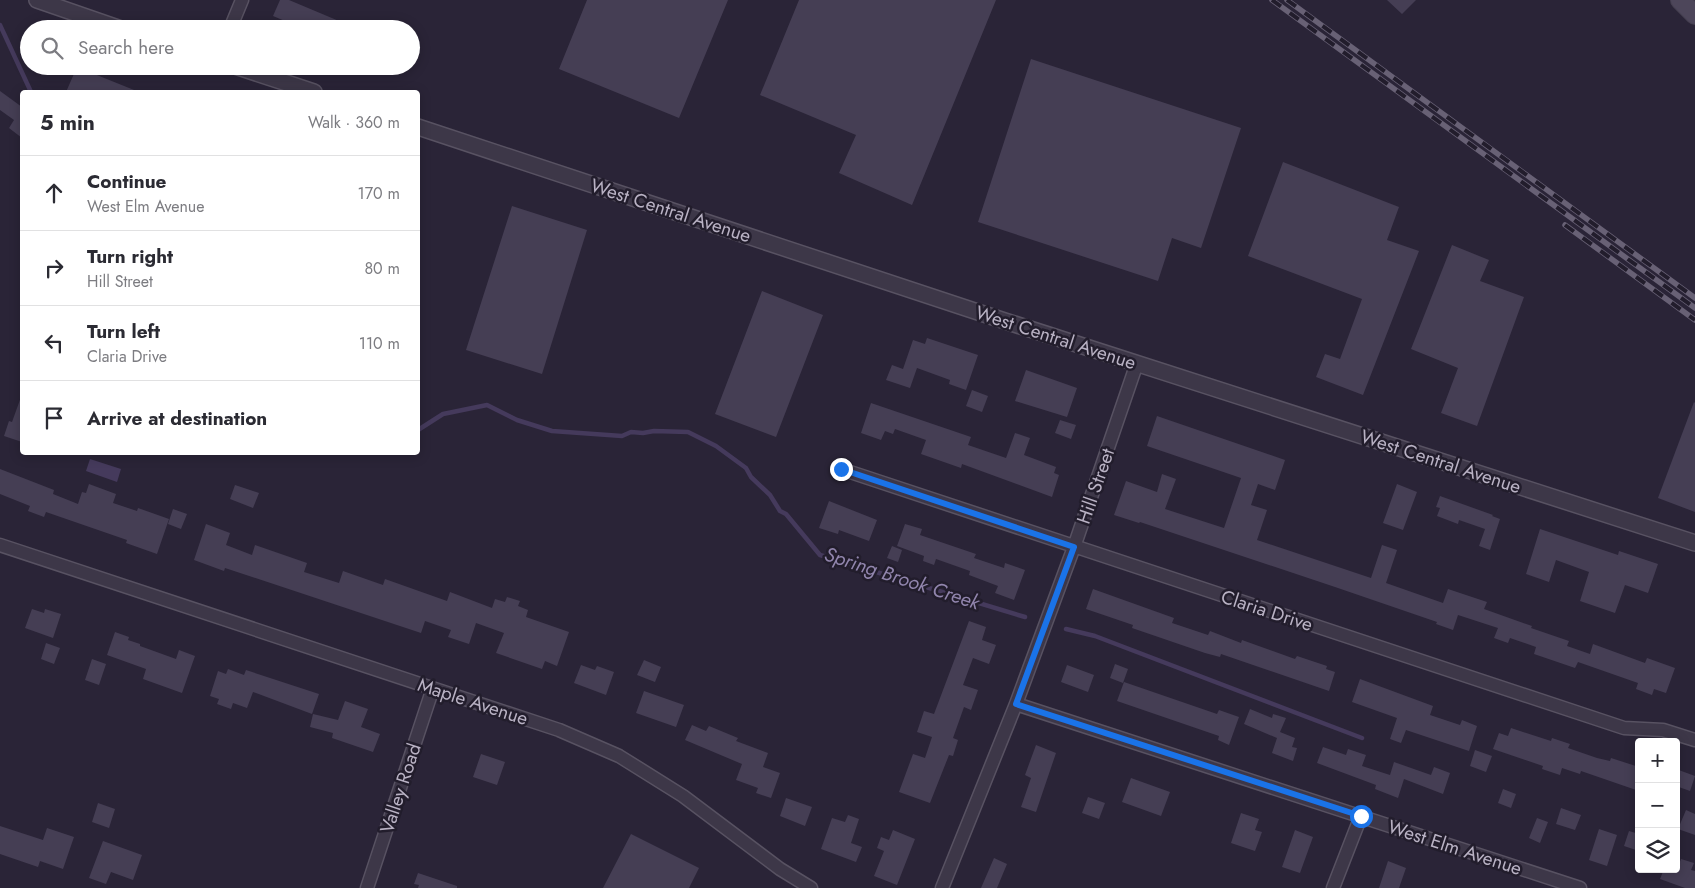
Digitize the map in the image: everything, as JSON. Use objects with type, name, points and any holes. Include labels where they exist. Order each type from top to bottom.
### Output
[{"type":"main road","points":[[1680,0],[1695,15]]},
{"type":"street","points":[[37,0],[95,20]]},
{"type":"street","points":[[234,20],[242,0]]},
{"type":"street","points":[[262,75],[308,90]]},
{"type":"street","name":"West Central Avenue","points":[[420,127],[1136,363],[1695,543]]},
{"type":"street","name":"Hill Street","points":[[942,888],[1016,704],[1074,547],[1136,363]]},
{"type":"street","name":"Claria Drive","points":[[841,469],[1624,728],[1663,730],[1695,740]]},
{"type":"street","name":"Maple Avenue","points":[[0,545],[559,730],[619,756],[683,796],[780,869],[811,888]]},
{"type":"street","name":"Valley Road","points":[[367,888],[433,688]]},
{"type":"street","name":"West Elm Avenue","points":[[1016,704],[1580,888]]},
{"type":"street","points":[[1333,888],[1361,816]]},
{"type":"shaded area","points":[[90,459],[121,469],[117,482],[86,471]]},
{"type":"building","points":[[280,0],[289,0],[337,20],[283,20],[273,16]]},
{"type":"building","points":[[587,0],[728,0],[679,118],[559,69]]},
{"type":"building","points":[[799,0],[996,0],[912,205],[839,173],[856,135],[760,95]]},
{"type":"building","points":[[1387,0],[1416,0],[1402,14]]},
{"type":"building","points":[[1031,59],[1241,128],[1201,248],[1172,238],[1158,281],[978,222]]},
{"type":"building","points":[[73,75],[97,75],[134,90],[67,90]]},
{"type":"building","points":[[0,91],[20,106],[20,136],[9,128],[14,120],[0,110]]},
{"type":"building","points":[[1283,162],[1399,207],[1387,240],[1419,251],[1363,395],[1316,377],[1325,354],[1340,359],[1362,299],[1248,256]]},
{"type":"building","points":[[512,206],[587,230],[542,374],[466,350]]},
{"type":"building","points":[[1452,245],[1489,260],[1480,281],[1524,297],[1477,426],[1441,413],[1458,368],[1411,349]]},
{"type":"building","points":[[762,291],[823,315],[776,437],[715,414]]},
{"type":"building","points":[[927,338],[978,355],[966,390],[949,384],[950,380],[917,368],[910,388],[886,380],[892,365],[903,369],[913,340],[925,344]]},
{"type":"building","points":[[1026,370],[1077,388],[1067,417],[1015,401]]},
{"type":"building","points":[[972,390],[988,396],[982,412],[966,406]]},
{"type":"building","points":[[20,400],[20,441],[4,436],[9,421],[12,422]]},
{"type":"building","points":[[871,403],[971,437],[968,445],[1006,458],[1015,433],[1030,438],[1024,455],[1056,467],[1054,473],[1059,475],[1052,497],[962,464],[961,468],[921,454],[926,440],[895,429],[893,434],[885,431],[881,440],[861,433]]},
{"type":"building","points":[[1695,403],[1695,512],[1658,498]]},
{"type":"building","points":[[1157,416],[1285,460],[1275,490],[1258,484],[1251,505],[1267,510],[1257,540],[1371,578],[1382,545],[1397,550],[1386,583],[1443,603],[1448,589],[1487,602],[1484,609],[1569,641],[1567,646],[1590,654],[1593,644],[1645,663],[1647,658],[1675,668],[1666,693],[1654,689],[1652,695],[1636,689],[1638,683],[1578,662],[1575,668],[1534,654],[1536,647],[1510,638],[1508,643],[1494,638],[1498,628],[1458,615],[1453,630],[1436,624],[1437,622],[1335,587],[1114,515],[1126,481],[1157,492],[1162,474],[1176,479],[1165,509],[1224,528],[1241,478],[1147,446]]},
{"type":"building","points":[[1060,420],[1076,425],[1071,439],[1055,433]]},
{"type":"building","points":[[0,469],[54,490],[53,494],[78,504],[82,492],[86,493],[89,484],[116,494],[113,503],[137,511],[138,508],[169,519],[157,554],[126,543],[127,540],[46,512],[44,517],[28,511],[30,506],[0,494]]},
{"type":"building","points":[[1397,484],[1417,492],[1403,530],[1383,523]]},
{"type":"building","points":[[235,485],[259,493],[253,508],[230,499]]},
{"type":"building","points":[[1440,496],[1500,519],[1490,550],[1479,546],[1485,529],[1459,520],[1458,524],[1437,516],[1440,508],[1436,507]]},
{"type":"building","points":[[829,501],[877,520],[869,541],[839,530],[838,534],[819,528]]},
{"type":"building","points":[[173,509],[187,514],[181,529],[168,524]]},
{"type":"building","points":[[206,524],[230,533],[226,545],[252,555],[255,545],[307,563],[304,572],[339,583],[343,571],[383,585],[385,579],[447,601],[450,592],[492,608],[495,599],[505,602],[507,597],[520,601],[518,606],[528,610],[526,617],[569,632],[557,666],[545,661],[542,669],[496,653],[504,633],[476,623],[469,644],[448,637],[451,630],[425,621],[421,633],[225,568],[224,571],[194,560]]},
{"type":"building","points":[[905,524],[922,529],[920,535],[976,554],[974,558],[1004,568],[1005,563],[1025,570],[1014,600],[995,593],[998,586],[969,575],[970,571],[936,559],[934,565],[923,561],[924,556],[897,546]]},
{"type":"building","points":[[1540,529],[1618,555],[1619,551],[1658,564],[1648,593],[1625,585],[1615,613],[1580,601],[1589,572],[1556,560],[1549,582],[1526,574]]},
{"type":"building","points":[[892,546],[902,550],[898,562],[887,558]]},
{"type":"building","points":[[1093,589],[1174,618],[1172,623],[1208,635],[1210,631],[1241,643],[1242,640],[1295,659],[1297,656],[1327,666],[1326,669],[1335,672],[1329,691],[1221,654],[1220,657],[1205,653],[1132,628],[1133,625],[1086,609]]},
{"type":"building","points":[[32,609],[44,613],[45,609],[61,614],[53,638],[25,628]]},
{"type":"building","points":[[969,621],[986,627],[982,640],[996,645],[989,664],[973,658],[963,685],[978,690],[971,710],[964,707],[953,738],[958,740],[953,756],[949,755],[930,803],[899,792],[913,754],[925,758],[932,737],[917,732],[924,711],[934,714]]},
{"type":"building","points":[[115,632],[129,637],[128,640],[140,644],[140,646],[176,659],[179,650],[195,656],[182,693],[143,679],[146,669],[107,655]]},
{"type":"building","points":[[46,643],[60,648],[54,664],[41,659]]},
{"type":"building","points":[[92,659],[106,664],[99,685],[85,680]]},
{"type":"building","points":[[644,660],[661,667],[655,682],[637,675]]},
{"type":"building","points":[[1115,664],[1128,669],[1123,683],[1110,678]]},
{"type":"building","points":[[581,665],[595,670],[597,666],[614,672],[606,695],[574,683]]},
{"type":"building","points":[[1067,665],[1094,675],[1088,692],[1061,682]]},
{"type":"building","points":[[228,669],[244,675],[246,670],[319,694],[312,714],[253,692],[247,708],[233,703],[231,709],[217,704],[219,699],[210,696],[218,671],[226,674]]},
{"type":"building","points":[[1360,679],[1433,706],[1430,715],[1460,725],[1462,720],[1477,726],[1469,751],[1406,730],[1401,743],[1390,739],[1397,718],[1352,702]]},
{"type":"building","points":[[1124,682],[1217,714],[1219,710],[1239,717],[1229,745],[1218,740],[1219,736],[1117,701]]},
{"type":"building","points":[[644,691],[684,705],[676,727],[636,713]]},
{"type":"building","points":[[345,701],[368,709],[361,727],[380,734],[373,752],[332,738],[333,733],[310,727],[313,714],[338,720]]},
{"type":"building","points":[[1250,709],[1272,718],[1273,714],[1286,718],[1280,732],[1295,738],[1292,747],[1297,748],[1293,761],[1272,753],[1277,738],[1244,724]]},
{"type":"building","points":[[692,725],[706,731],[709,726],[738,738],[736,741],[768,753],[763,767],[780,773],[771,798],[756,793],[758,788],[736,780],[742,764],[685,740]]},
{"type":"building","points":[[1511,728],[1551,741],[1552,738],[1570,744],[1568,748],[1597,758],[1610,761],[1611,758],[1635,766],[1635,790],[1581,771],[1580,774],[1562,768],[1560,775],[1542,769],[1543,766],[1493,749],[1499,733],[1508,736]]},
{"type":"building","points":[[1036,745],[1056,753],[1036,812],[1021,807],[1031,778],[1025,775]]},
{"type":"building","points":[[1323,747],[1346,755],[1348,749],[1366,755],[1362,766],[1390,775],[1394,762],[1431,775],[1434,767],[1450,773],[1443,794],[1404,779],[1398,798],[1375,789],[1376,785],[1317,763]]},
{"type":"building","points":[[1475,750],[1492,756],[1486,772],[1470,766]]},
{"type":"building","points":[[481,754],[505,762],[497,785],[473,777]]},
{"type":"building","points":[[1680,770],[1695,776],[1690,791],[1680,787]]},
{"type":"building","points":[[1131,778],[1170,792],[1161,816],[1122,802]]},
{"type":"building","points":[[1503,789],[1516,794],[1511,808],[1498,803]]},
{"type":"building","points":[[1088,797],[1105,803],[1099,819],[1082,813]]},
{"type":"building","points":[[786,798],[812,807],[805,826],[780,816]]},
{"type":"building","points":[[98,803],[115,809],[109,828],[92,822]]},
{"type":"building","points":[[1561,808],[1581,815],[1575,830],[1556,824]]},
{"type":"building","points":[[1686,810],[1695,814],[1695,835],[1680,830],[1680,824]]},
{"type":"building","points":[[1241,813],[1259,819],[1255,830],[1262,832],[1255,851],[1231,843]]},
{"type":"building","points":[[848,815],[859,819],[851,843],[862,847],[856,862],[821,849],[832,818],[845,822]]},
{"type":"building","points":[[1537,818],[1548,822],[1540,843],[1529,838]]},
{"type":"building","points":[[0,826],[43,840],[47,828],[74,837],[63,869],[40,861],[38,867],[0,854]]},
{"type":"building","points":[[1599,829],[1617,835],[1607,866],[1589,860]]},
{"type":"building","points":[[893,830],[915,839],[897,885],[874,876],[884,851],[877,848],[881,837],[889,840]]},
{"type":"building","points":[[1295,830],[1313,837],[1300,873],[1282,867]]},
{"type":"building","points":[[1629,831],[1635,833],[1635,850],[1624,846]]},
{"type":"building","points":[[631,834],[699,868],[689,888],[603,888]]},
{"type":"building","points":[[103,841],[142,855],[133,880],[111,872],[106,884],[89,878]]},
{"type":"building","points":[[994,858],[1007,864],[997,888],[981,888]]},
{"type":"building","points":[[1681,859],[1694,863],[1691,870],[1695,871],[1695,888],[1685,888],[1660,879],[1662,873],[1680,873]]},
{"type":"building","points":[[1388,861],[1406,868],[1399,888],[1379,888]]},
{"type":"building","points":[[418,873],[457,886],[457,888],[418,888],[419,885],[414,884]]},
{"type":"waterway","name":"Spring Brook Creek","points":[[0,25],[20,68]]},
{"type":"waterway","name":"Spring Brook Creek","points":[[23,75],[30,90]]},
{"type":"waterway","name":"Spring Brook Creek","points":[[420,429],[443,414],[487,405],[517,420],[552,431],[622,436],[631,432],[688,432],[716,446],[746,468],[751,477],[770,495],[780,511],[786,514],[820,555],[1025,617]]},
{"type":"waterway","name":"Spring Brook Creek","points":[[1066,629],[1095,636],[1362,738]]},
{"type":"railway","points":[[1272,0],[1695,308]]},
{"type":"railway","points":[[1287,0],[1695,298]]},
{"type":"railway","points":[[1565,225],[1695,320]]},
{"type":"route","points":[[841,469],[1074,547],[1016,704],[1361,816]]}]
